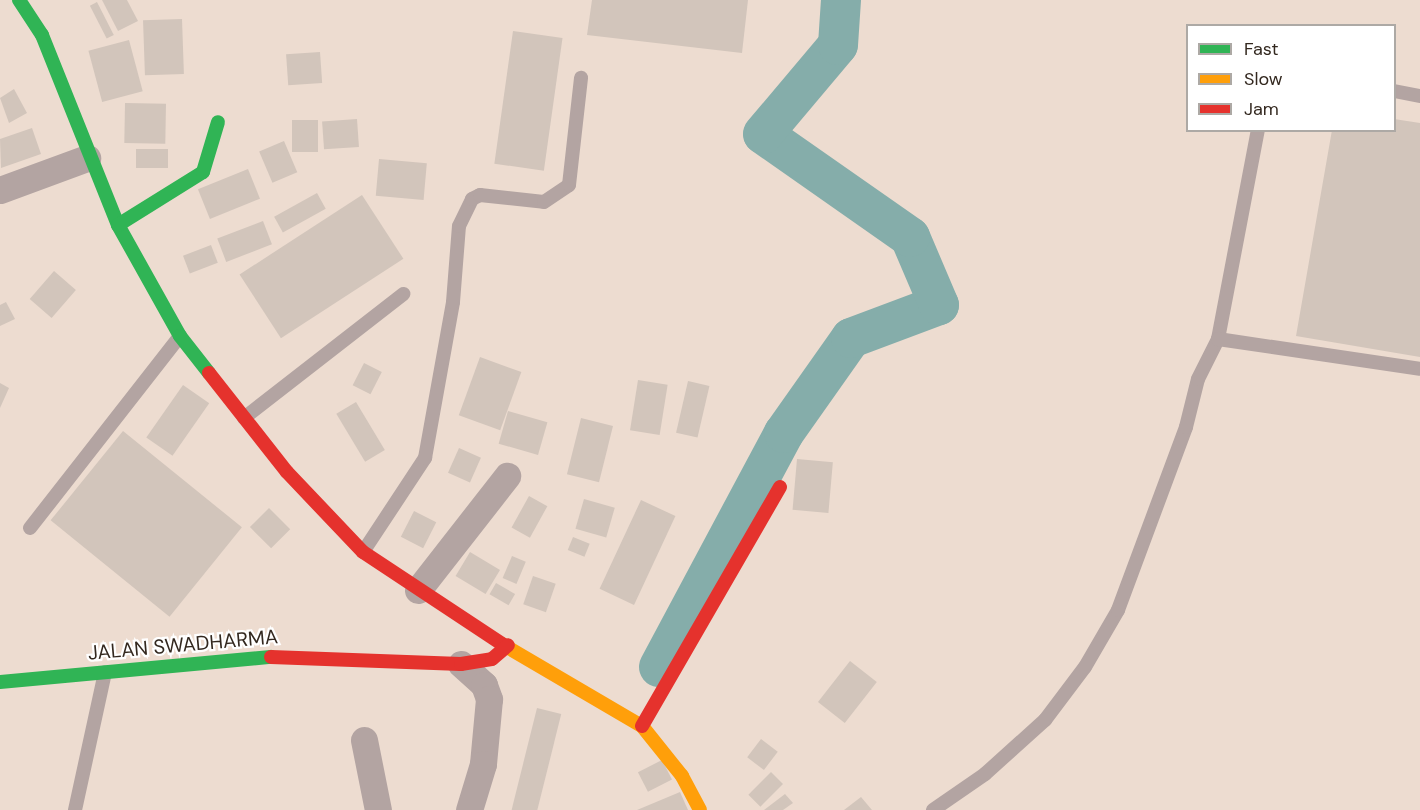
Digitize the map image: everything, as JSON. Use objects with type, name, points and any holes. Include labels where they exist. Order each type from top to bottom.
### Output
[{"type":"main road","points":[[19,0],[42,35],[87,158],[118,225],[180,336],[242,419],[363,552],[417,590],[642,726],[682,776],[700,810]]},
{"type":"main road","points":[[118,225],[203,172],[219,122]]},
{"type":"main road","points":[[642,726],[780,487]]},
{"type":"main road","name":"JALAN SWADHARMA","points":[[0,682],[292,655],[460,664],[492,660],[508,645]]},
{"type":"street","points":[[0,190],[87,158]]},
{"type":"street","points":[[417,590],[507,476]]},
{"type":"street","points":[[460,664],[484,685],[489,699],[483,764],[470,810]]},
{"type":"street","points":[[364,740],[378,810]]},
{"type":"lane","points":[[363,552],[425,458],[453,302],[459,226],[472,199],[480,195],[544,202],[569,185],[581,78]]},
{"type":"lane","points":[[1396,91],[1420,96]]},
{"type":"lane","points":[[933,810],[985,774],[1045,720],[1085,667],[1118,610],[1186,427],[1198,379],[1218,339],[1258,132]]},
{"type":"lane","points":[[242,419],[403,294]]},
{"type":"lane","points":[[30,528],[180,336]]},
{"type":"lane","points":[[1218,339],[1420,369]]},
{"type":"lane","points":[[75,810],[105,672]]},
{"type":"building","points":[[102,0],[127,0],[138,21],[118,31]]},
{"type":"building","points":[[592,0],[748,0],[742,53],[587,35]]},
{"type":"building","points":[[97,2],[114,35],[107,39],[90,6]]},
{"type":"building","points":[[182,19],[184,74],[145,75],[143,20]]},
{"type":"building","points":[[513,31],[563,38],[544,171],[494,164]]},
{"type":"building","points":[[129,40],[143,91],[102,102],[88,51]]},
{"type":"building","points":[[320,52],[322,83],[288,85],[286,54]]},
{"type":"building","points":[[14,89],[27,113],[9,123],[0,98]]},
{"type":"building","points":[[125,103],[166,104],[165,144],[124,143]]},
{"type":"building","points":[[357,119],[359,147],[324,149],[322,121]]},
{"type":"building","points":[[1396,119],[1420,123],[1420,357],[1296,336],[1332,132],[1396,132]]},
{"type":"building","points":[[292,120],[318,120],[318,152],[292,152]]},
{"type":"building","points":[[32,128],[41,154],[1,168],[0,139]]},
{"type":"building","points":[[284,141],[297,172],[272,183],[259,152]]},
{"type":"building","points":[[136,149],[168,149],[168,168],[136,168]]},
{"type":"building","points":[[379,159],[427,163],[424,200],[376,196]]},
{"type":"building","points":[[248,169],[260,199],[210,219],[198,189]]},
{"type":"building","points":[[317,193],[326,209],[283,232],[274,217]]},
{"type":"building","points":[[362,195],[403,259],[281,338],[240,275]]},
{"type":"building","points":[[263,221],[272,244],[226,262],[217,239]]},
{"type":"building","points":[[211,245],[218,263],[190,273],[183,256]]},
{"type":"building","points":[[54,271],[76,290],[52,318],[30,299]]},
{"type":"building","points":[[6,302],[15,319],[0,326],[0,305]]},
{"type":"building","points":[[480,357],[521,372],[500,430],[459,415]]},
{"type":"building","points":[[364,363],[382,372],[370,394],[353,385]]},
{"type":"building","points":[[638,380],[668,385],[660,435],[630,430]]},
{"type":"building","points":[[688,381],[709,386],[698,438],[676,433]]},
{"type":"building","points":[[0,383],[9,388],[0,408]]},
{"type":"building","points":[[183,385],[209,403],[173,456],[146,437]]},
{"type":"building","points":[[356,402],[385,450],[365,462],[336,414]]},
{"type":"building","points":[[508,411],[547,422],[538,455],[499,444]]},
{"type":"building","points":[[581,418],[613,426],[599,482],[567,474]]},
{"type":"building","points":[[123,431],[242,527],[170,617],[51,520]]},
{"type":"building","points":[[459,448],[481,458],[470,482],[448,473]]},
{"type":"building","points":[[797,459],[833,462],[828,513],[793,510]]},
{"type":"building","points":[[529,496],[547,506],[530,538],[512,527]]},
{"type":"building","points":[[584,499],[615,508],[606,538],[575,529]]},
{"type":"building","points":[[641,500],[675,516],[634,605],[600,589]]},
{"type":"building","points":[[269,508],[290,529],[271,548],[250,527]]},
{"type":"building","points":[[414,511],[436,522],[423,548],[401,537]]},
{"type":"building","points":[[573,537],[590,544],[584,557],[568,550]]},
{"type":"building","points":[[470,552],[500,570],[486,594],[456,576]]},
{"type":"building","points":[[512,556],[526,562],[516,584],[503,578]]},
{"type":"building","points":[[533,576],[556,584],[546,612],[523,604]]},
{"type":"building","points":[[496,583],[515,594],[509,605],[490,594]]},
{"type":"building","points":[[850,661],[877,682],[845,723],[818,702]]},
{"type":"building","points":[[537,708],[561,714],[537,810],[512,810]]},
{"type":"building","points":[[761,739],[778,752],[764,770],[747,757]]},
{"type":"building","points":[[662,760],[672,780],[648,792],[638,772]]},
{"type":"building","points":[[771,772],[783,784],[760,807],[748,795]]},
{"type":"building","points":[[680,792],[688,810],[637,810]]},
{"type":"building","points":[[785,794],[793,803],[783,810],[764,810]]},
{"type":"building","points":[[861,797],[872,810],[844,810]]},
{"type":"waterway","points":[[659,667],[784,433],[851,338],[939,305],[910,237],[763,134],[838,45],[841,0]]},
{"type":"traffic: fast","points":[[19,0],[42,35],[118,225],[180,336],[209,373]]},
{"type":"traffic: fast","points":[[118,225],[203,172],[218,122]]},
{"type":"traffic: fast","points":[[0,682],[271,657]]},
{"type":"traffic: slow","points":[[502,644],[642,726],[682,776],[700,810]]},
{"type":"traffic: jam","points":[[209,373],[287,472],[363,552],[502,644]]},
{"type":"traffic: jam","points":[[642,726],[780,487]]},
{"type":"traffic: jam","points":[[271,657],[461,664],[492,659],[508,645]]}]
